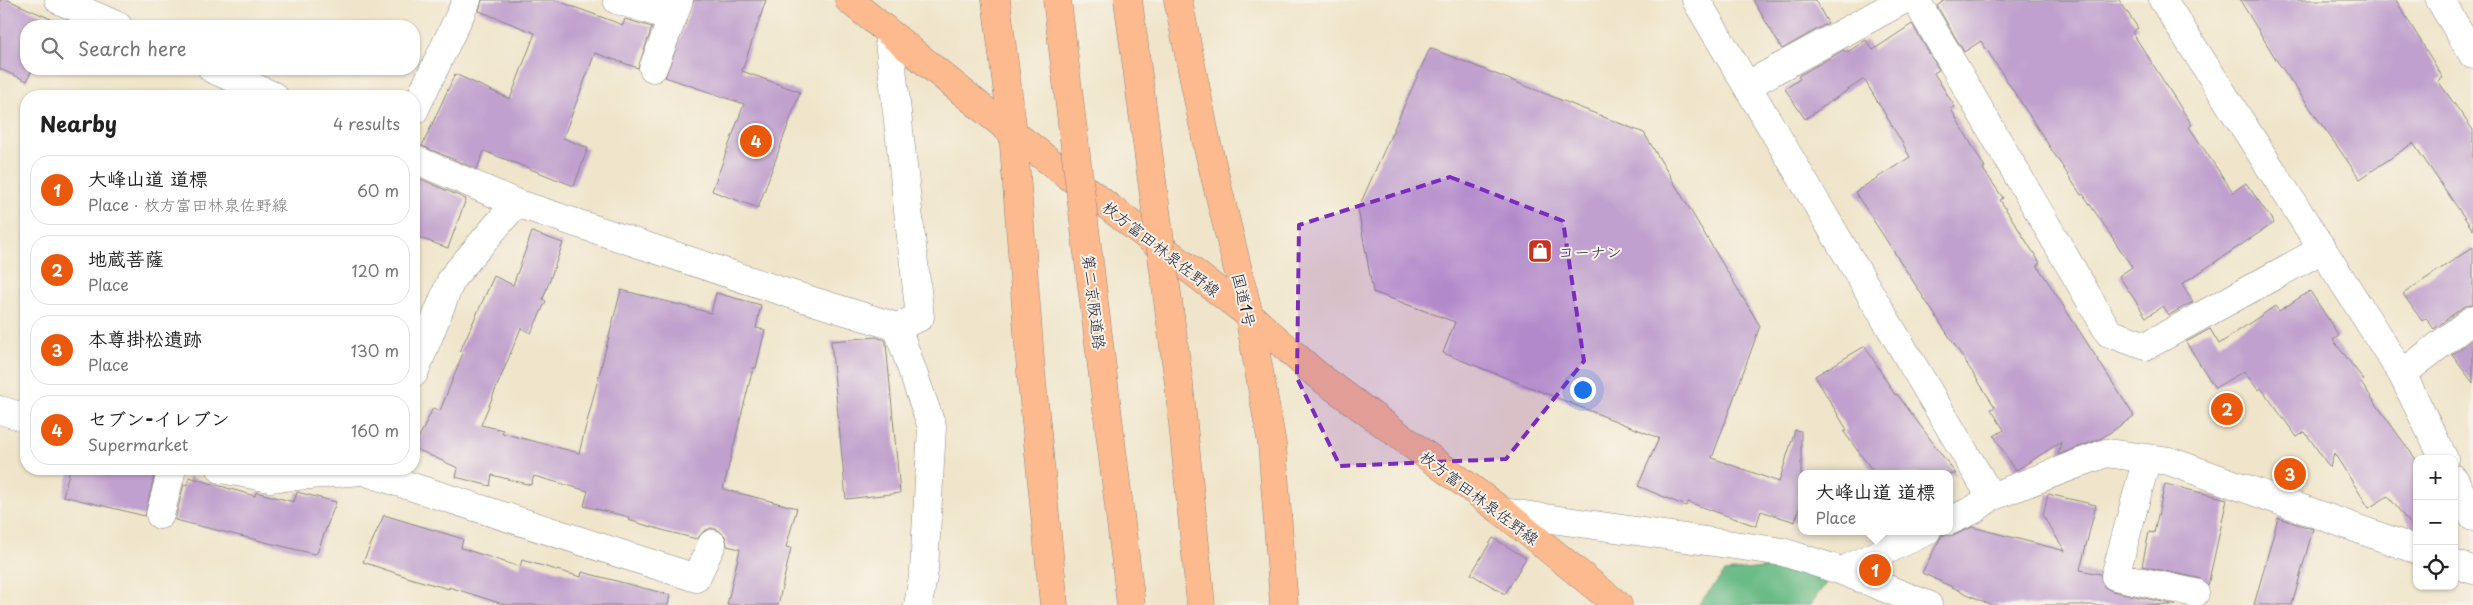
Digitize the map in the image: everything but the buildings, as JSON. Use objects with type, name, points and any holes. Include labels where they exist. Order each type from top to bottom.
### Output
[{"type":"main road","name":"枚方富田林泉佐野線","points":[[848,0],[1013,133],[1249,315],[1316,374],[1503,512],[1618,605]]},
{"type":"main road","points":[[996,0],[1013,133],[1031,372],[1054,605]]},
{"type":"main road","name":"第二京阪道路","points":[[1057,0],[1131,605]]},
{"type":"main road","points":[[1128,0],[1179,384],[1201,605]]},
{"type":"main road","name":"国道1号","points":[[1178,0],[1208,144],[1249,315],[1272,444],[1284,605]]},
{"type":"street","points":[[59,0],[104,20]]},
{"type":"street","points":[[420,98],[467,0]]},
{"type":"street","points":[[618,0],[676,9],[653,68]]},
{"type":"street","points":[[1696,0],[1991,497]]},
{"type":"street","points":[[1748,85],[1903,0]]},
{"type":"street","points":[[1916,0],[2109,332],[2146,346],[2322,249]]},
{"type":"street","points":[[2163,0],[2402,374],[2442,455]]},
{"type":"street","points":[[2440,0],[2473,55]]},
{"type":"street","points":[[420,162],[516,203],[784,292],[898,326],[920,317],[888,32]]},
{"type":"street","points":[[226,75],[260,90]]},
{"type":"street","points":[[420,358],[452,278],[516,203]]},
{"type":"street","points":[[2402,374],[2473,319]]},
{"type":"street","points":[[898,326],[932,427],[924,570],[918,605]]},
{"type":"street","points":[[0,410],[20,416]]},
{"type":"street","points":[[1953,519],[1973,510],[1991,497],[2106,453],[2169,461],[2413,549]]},
{"type":"street","points":[[2147,458],[2115,576],[2195,593]]},
{"type":"street","points":[[160,514],[170,475]]},
{"type":"street","points":[[253,475],[270,478],[305,475]]},
{"type":"street","points":[[379,475],[696,578],[712,544]]},
{"type":"street","points":[[2458,487],[2473,517]]},
{"type":"street","points":[[1503,512],[1783,552],[1842,571],[1928,605]]},
{"type":"street","points":[[1842,571],[1918,535]]},
{"type":"street","points":[[2458,565],[2473,570]]},
{"type":"highlighted area","points":[[1450,177],[1563,221],[1584,361],[1506,459],[1340,466],[1297,378],[1299,225]]},
{"type":"green space","points":[[1782,566],[1817,574],[1826,583],[1810,605],[1698,605],[1725,572]]},
{"type":"place","name":"セブン-イレブン","points":[[756,141]]},
{"type":"place","name":"コーナン","points":[[1540,251]]},
{"type":"place","name":"地蔵菩薩","points":[[2227,409]]},
{"type":"place","name":"本尊掛松遺跡","points":[[2290,474]]},
{"type":"place","name":"大峰山道 道標","points":[[1875,570]]}]
